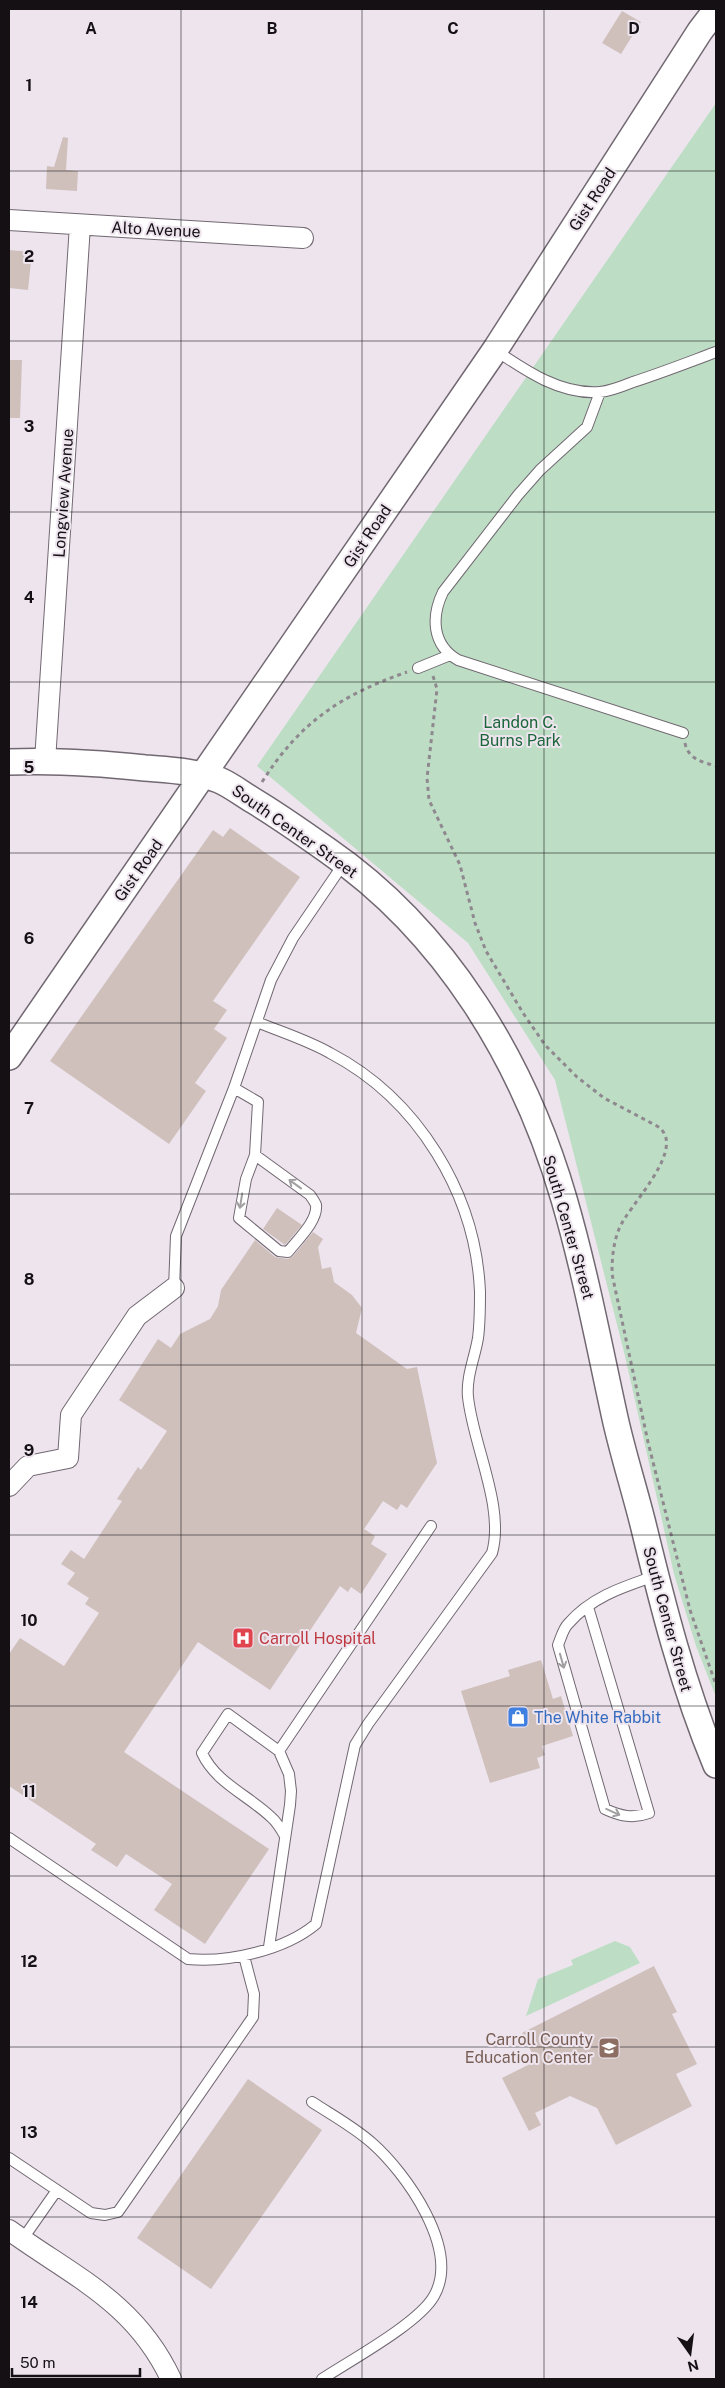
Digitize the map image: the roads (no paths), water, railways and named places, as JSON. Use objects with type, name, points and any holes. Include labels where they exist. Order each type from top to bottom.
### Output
[{"type":"street","name":"Gist Road","points":[[9,1057],[86,942],[133,879],[495,350],[695,39],[716,10]]},
{"type":"street","name":"Alto Avenue","points":[[9,220],[303,238]]},
{"type":"street","name":"Longview Avenue","points":[[45,761],[80,225]]},
{"type":"street","name":"South Center Street","points":[[9,762],[97,763],[204,775],[230,786],[344,862],[400,911],[460,982],[490,1025],[529,1103],[564,1197],[616,1421],[655,1576],[696,1717],[716,1765]]},
{"type":"street","points":[[9,1486],[28,1466],[68,1458],[70,1415],[137,1316],[174,1288]]},
{"type":"street","points":[[15,2235],[107,2297],[145,2337],[163,2363],[170,2379]]},
{"type":"lane","points":[[495,350],[529,373],[558,386],[574,390],[600,392],[658,374],[716,352]]},
{"type":"lane","points":[[600,392],[587,427],[540,470],[518,495],[443,592],[436,607],[434,621],[437,634],[450,655],[458,660],[683,733]]},
{"type":"lane","points":[[418,668],[450,655]]},
{"type":"lane","points":[[174,1288],[176,1236],[234,1088],[278,964],[293,938],[344,862]]},
{"type":"lane","points":[[9,1838],[188,1959],[208,1961],[244,1956],[293,1940],[316,1924],[356,1745],[374,1716],[492,1553],[497,1524],[468,1394],[478,1338],[480,1293],[478,1266],[472,1235],[461,1201],[437,1152],[406,1112],[384,1090],[330,1053],[257,1022]]},
{"type":"lane","points":[[234,1088],[258,1102],[255,1155],[246,1179],[239,1218],[279,1251],[288,1252],[315,1214],[316,1204],[310,1195],[255,1155]]},
{"type":"lane","points":[[279,1751],[431,1526]]},
{"type":"lane","points":[[588,1606],[649,1813],[638,1817],[617,1815],[605,1809],[558,1645],[566,1625],[588,1606],[611,1591],[655,1576]]},
{"type":"lane","points":[[269,1947],[285,1836],[291,1791],[289,1774],[279,1751],[228,1714],[202,1753],[208,1764],[220,1778],[273,1818],[285,1836]]},
{"type":"lane","points":[[9,2158],[91,2213],[105,2216],[118,2212],[253,2017],[254,1994],[244,1956]]},
{"type":"lane","points":[[312,2102],[370,2141],[387,2157],[406,2181],[425,2212],[435,2238],[440,2260],[440,2278],[435,2294],[426,2306],[411,2321],[322,2379]]},
{"type":"lane","points":[[15,2235],[56,2190]]},
{"type":"place","name":"Carroll Hospital","points":[[243,1638]]},
{"type":"place","name":"The White Rabbit","points":[[518,1717]]},
{"type":"place","name":"Carroll County Education Center","points":[[609,2048]]},
{"type":"park label","name":"Landon C. Burns Park","points":[[520,731]]}]
